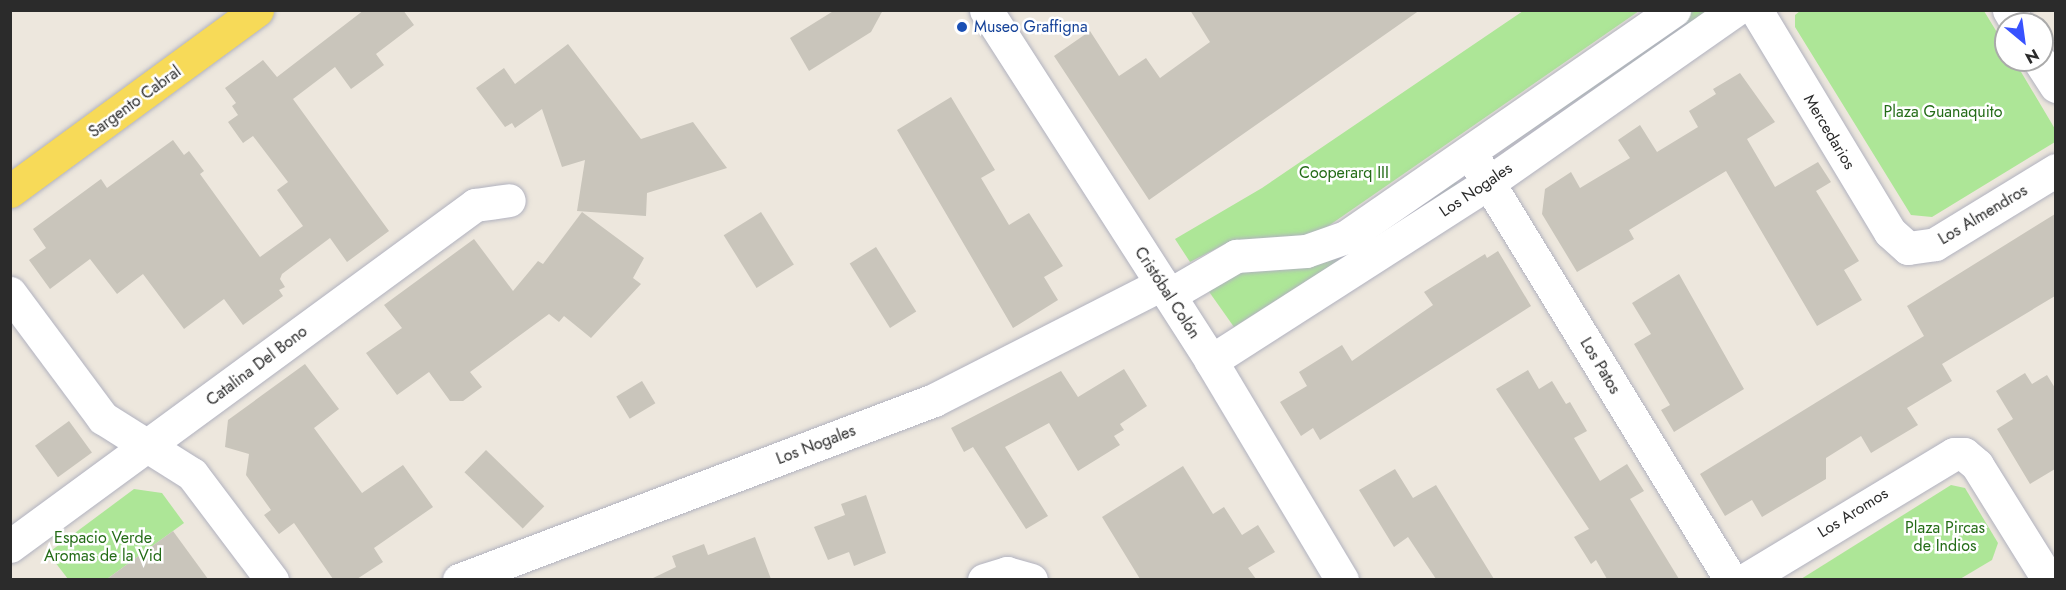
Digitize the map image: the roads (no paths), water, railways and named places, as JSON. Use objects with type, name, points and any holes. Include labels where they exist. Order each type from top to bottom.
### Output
[{"type":"main road","name":"Sargento Cabral","points":[[10,192],[257,10]]},
{"type":"street","name":"Cristóbal Colón","points":[[986,10],[1211,361],[1342,579]]},
{"type":"street","name":"Los Nogales","points":[[459,579],[934,400],[1236,256],[1306,251],[1346,237],[1674,10]]},
{"type":"street","name":"Los Nogales","points":[[1211,361],[1488,183],[1735,10]]},
{"type":"street","name":"Mercedarios","points":[[1756,10],[1890,232],[1908,248]]},
{"type":"street","points":[[2046,72],[2055,86]]},
{"type":"street","name":"Los Patos","points":[[1469,152],[1731,579]]},
{"type":"street","name":"Los Almendros","points":[[1908,248],[1935,244],[2055,170]]},
{"type":"street","name":"Catalina Del Bono","points":[[10,546],[475,205],[509,200]]},
{"type":"street","points":[[10,293],[103,418],[146,448],[192,474],[272,579]]},
{"type":"street","name":"Los Aromos","points":[[1745,579],[1935,463],[1954,454],[1964,454],[1977,465],[2039,569]]},
{"type":"street","points":[[984,579],[1007,573],[1031,579]]},
{"type":"place","name":"Museo Graffigna","points":[[962,27]]},
{"type":"park label","name":"Plaza Guanaquito","points":[[1943,112]]},
{"type":"park label","name":"Cooperarq III","points":[[1344,173]]},
{"type":"park label","name":"Plaza Pircas de Indios","points":[[1945,537]]},
{"type":"park label","name":"Espacio Verde Aromas de la Vid","points":[[103,547]]}]
